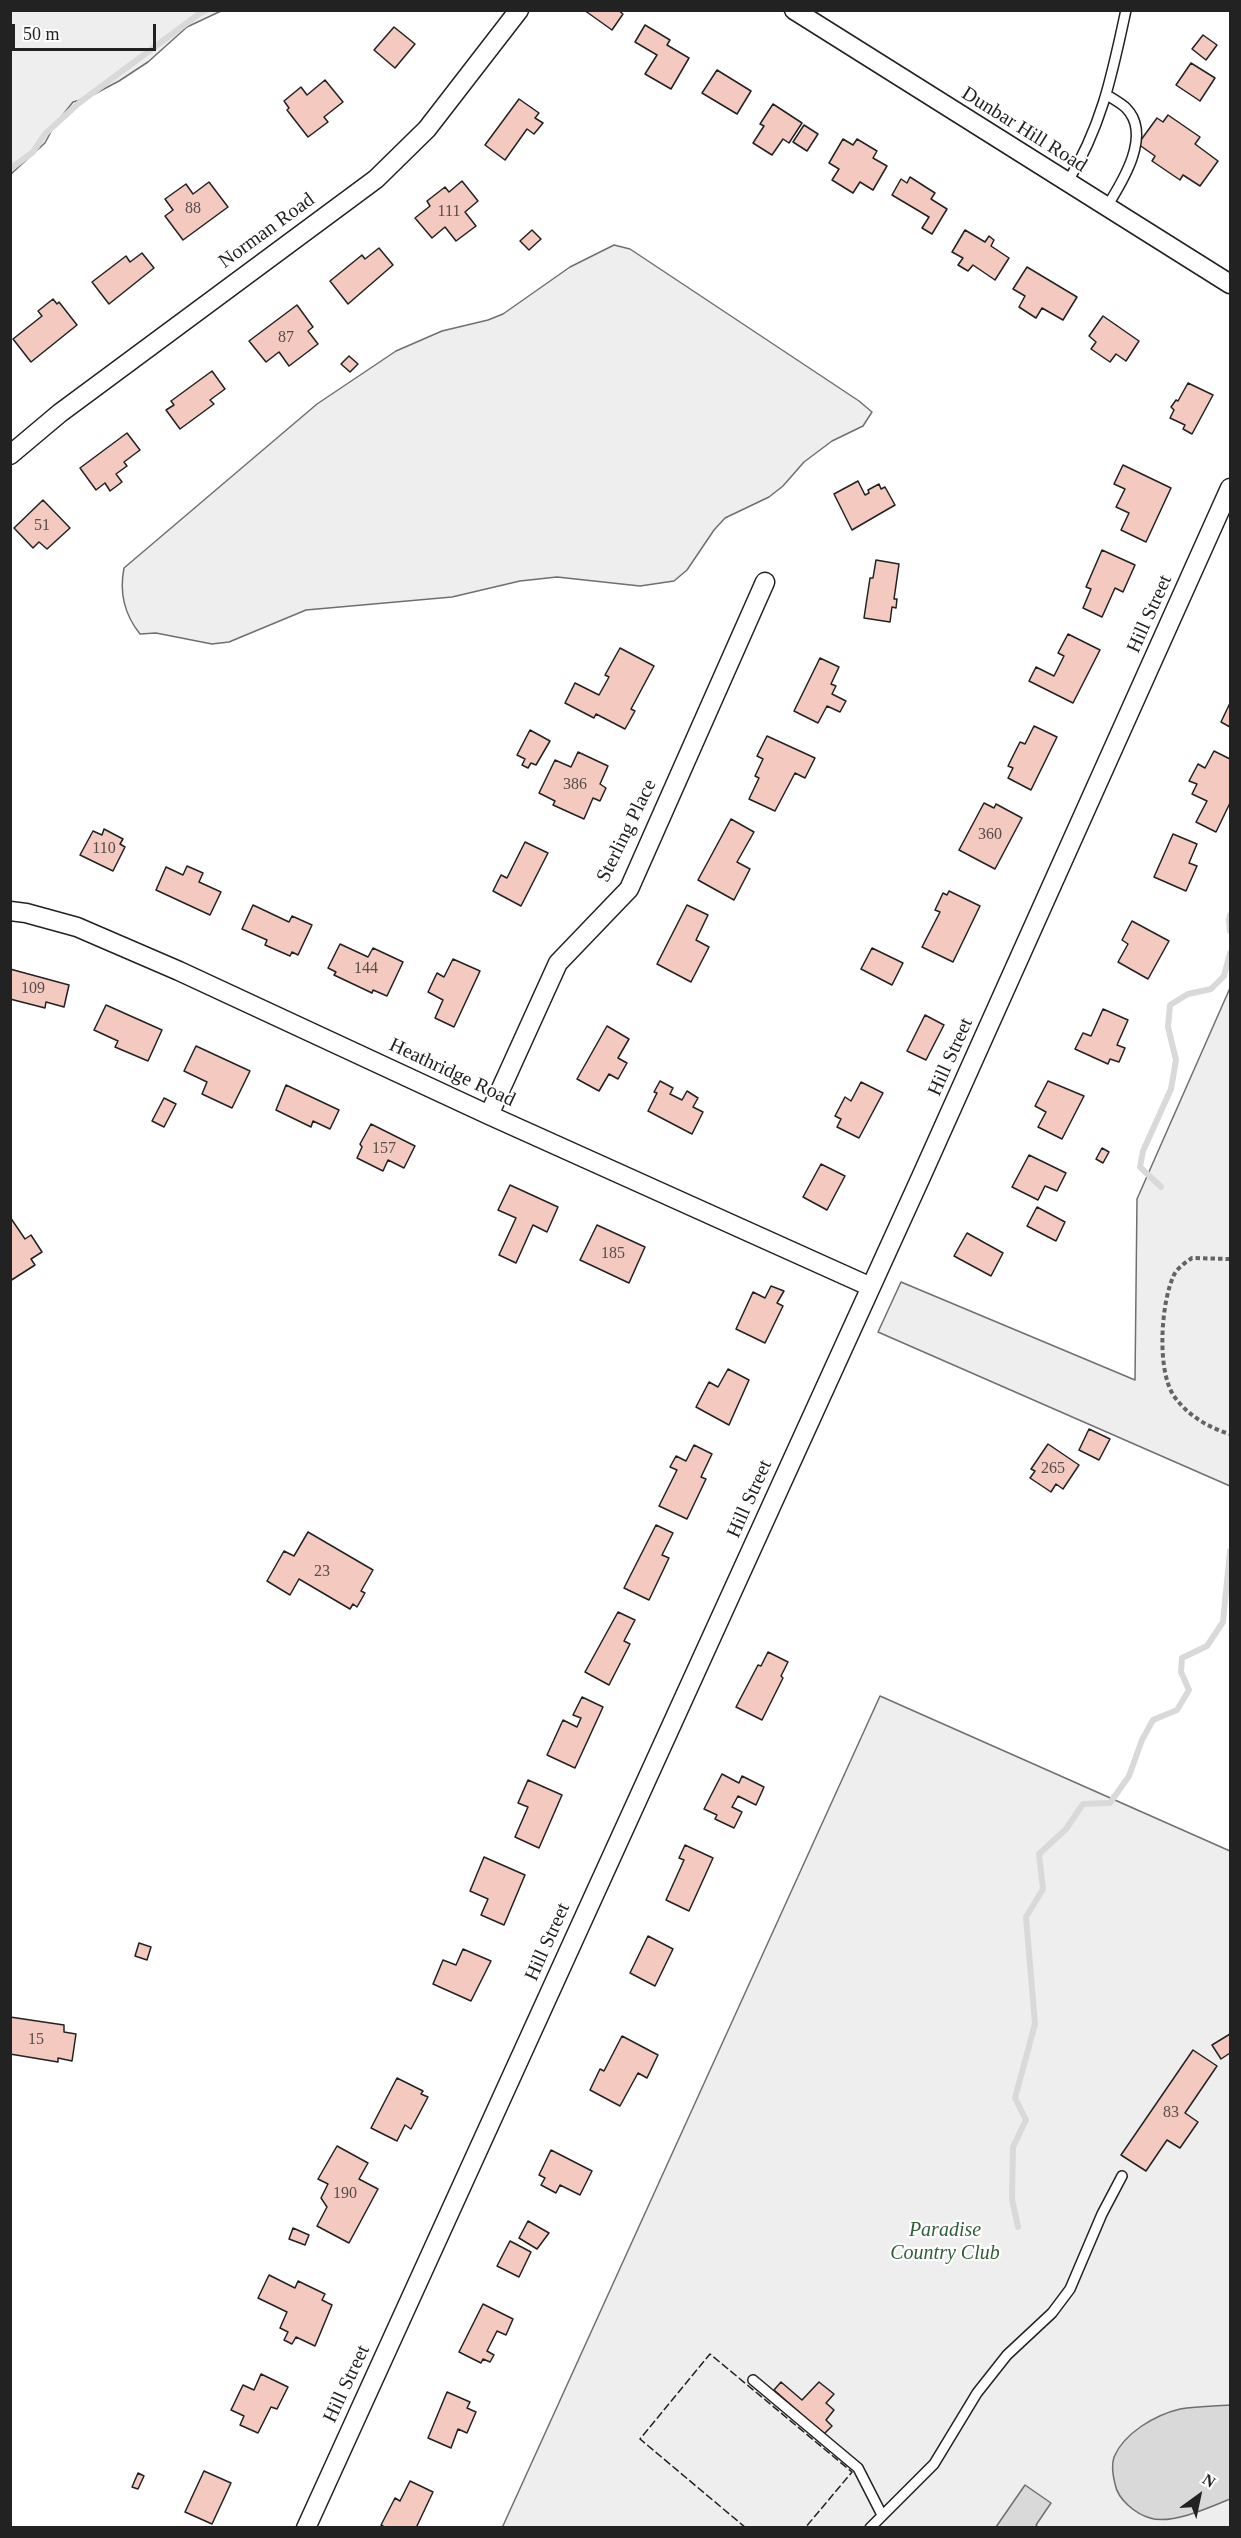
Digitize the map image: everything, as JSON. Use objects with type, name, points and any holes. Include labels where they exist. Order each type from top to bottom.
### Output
[{"type":"street","name":"Norman Road","points":[[10,455],[60,413],[376,179],[427,129],[519,10]]},
{"type":"street","name":"Dunbar Hill Road","points":[[794,10],[1230,285]]},
{"type":"street","name":"Hill Street","points":[[306,2528],[871,1287],[1230,488]]},
{"type":"street","name":"Sterling Place","points":[[489,1115],[558,963],[629,889],[765,582]]},
{"type":"street","name":"Heathridge Road","points":[[10,911],[77,927],[179,971],[489,1115],[871,1287]]},
{"type":"lane","points":[[1067,183],[1088,147],[1107,95],[1126,10]]},
{"type":"lane","points":[[1106,208],[1127,176],[1135,144],[1136,129],[1128,109],[1107,95]]},
{"type":"lane","points":[[870,2528],[934,2464],[977,2393],[1001,2362],[1052,2313],[1070,2289],[1102,2214],[1122,2176]]},
{"type":"lane","points":[[753,2380],[858,2468],[882,2514]]},
{"type":"path","points":[[1230,1259],[1192,1258],[1176,1272],[1164,1310],[1163,1359],[1172,1394],[1183,1407],[1199,1420],[1230,1434]]},
{"type":"green space","points":[[11,10],[221,11],[187,27],[148,62],[119,81],[87,98],[73,102],[54,126],[45,143],[11,174]]},
{"type":"green space","points":[[614,245],[630,249],[859,401],[872,412],[863,426],[832,441],[804,462],[783,486],[769,497],[725,518],[714,530],[687,570],[674,581],[640,586],[557,577],[520,581],[452,597],[306,610],[229,642],[212,644],[156,633],[140,634],[130,619],[124,603],[122,586],[124,568],[317,404],[396,351],[442,331],[503,314],[570,267]]},
{"type":"green space","points":[[1230,988],[1230,1486],[878,1332],[901,1282],[1135,1380],[1137,1199]]},
{"type":"green space","name":"Paradise Country Club","points":[[880,1696],[1230,1851],[1230,2527],[502,2528]]},
{"type":"shaded area","points":[[1230,2405],[1230,2499],[1191,2514],[1159,2520],[1150,2518],[1128,2506],[1117,2490],[1113,2474],[1114,2457],[1125,2440],[1141,2426],[1170,2412],[1180,2409]]},
{"type":"shaded area","points":[[1025,2485],[1051,2503],[1036,2525],[1038,2527],[996,2527]]},
{"type":"building","points":[[584,10],[618,10],[623,14],[612,30]]},
{"type":"building","points":[[645,25],[670,40],[667,45],[689,58],[671,89],[645,74],[657,55],[635,42]]},
{"type":"building","points":[[394,27],[415,44],[395,68],[374,50]]},
{"type":"building","points":[[1203,35],[1217,45],[1206,60],[1192,49]]},
{"type":"building","points":[[1191,63],[1215,78],[1200,101],[1176,85]]},
{"type":"building","points":[[717,70],[751,91],[737,114],[702,93]]},
{"type":"building","points":[[325,80],[343,102],[324,117],[328,122],[308,137],[287,110],[289,108],[284,101],[301,87],[307,95]]},
{"type":"building","points":[[519,99],[539,113],[535,118],[543,123],[534,134],[527,129],[505,160],[485,145]]},
{"type":"building","points":[[773,104],[802,123],[789,143],[783,139],[772,155],[753,143],[764,126],[760,124]]},
{"type":"building","points":[[1168,115],[1200,137],[1195,144],[1218,161],[1200,186],[1183,175],[1180,180],[1152,161],[1155,156],[1138,144],[1157,118],[1163,122]]},
{"type":"building","points":[[804,125],[818,134],[807,151],[793,142]]},
{"type":"building","points":[[843,139],[853,145],[857,139],[877,151],[873,158],[887,166],[873,190],[860,182],[853,193],[832,180],[839,169],[829,163]]},
{"type":"building","points":[[910,177],[935,193],[931,199],[947,209],[932,234],[922,228],[929,217],[892,195],[901,179],[907,183]]},
{"type":"building","points":[[462,181],[478,201],[465,212],[476,226],[456,241],[445,227],[432,238],[415,218],[430,206],[427,201],[445,187],[449,192]]},
{"type":"building","points":[[209,182],[228,207],[183,240],[165,216],[173,210],[165,199],[186,184],[193,194]]},
{"type":"building","points":[[532,230],[541,239],[529,250],[520,241]]},
{"type":"building","points":[[965,230],[985,242],[989,236],[994,240],[991,246],[1009,258],[995,280],[973,265],[968,271],[958,265],[963,258],[952,252]]},
{"type":"building","points":[[379,248],[393,265],[348,304],[330,281],[362,255],[365,259]]},
{"type":"building","points":[[142,253],[154,268],[109,304],[92,282],[126,256],[130,262]]},
{"type":"building","points":[[1027,267],[1077,297],[1063,320],[1042,308],[1036,318],[1019,307],[1025,296],[1013,289]]},
{"type":"building","points":[[53,299],[57,304],[59,302],[77,325],[31,362],[13,339],[42,316],[38,311]]},
{"type":"building","points":[[297,305],[313,327],[308,331],[318,344],[289,366],[279,352],[266,362],[249,341]]},
{"type":"building","points":[[1103,316],[1139,341],[1126,361],[1116,354],[1110,362],[1091,349],[1096,342],[1089,336]]},
{"type":"building","points":[[349,356],[358,364],[350,372],[341,364]]},
{"type":"building","points":[[212,371],[225,389],[210,400],[214,404],[180,429],[166,410],[174,405],[171,401]]},
{"type":"building","points":[[1188,383],[1213,395],[1192,434],[1183,429],[1185,425],[1170,418],[1174,410],[1171,407],[1176,400],[1178,401]]},
{"type":"building","points":[[127,433],[140,450],[124,462],[127,466],[116,474],[122,482],[110,491],[105,483],[96,490],[80,468]]},
{"type":"building","points":[[1123,465],[1171,488],[1146,542],[1121,530],[1129,513],[1116,507],[1125,489],[1114,484]]},
{"type":"building","points":[[858,481],[865,495],[869,493],[868,490],[879,484],[881,489],[885,487],[895,505],[852,530],[834,494]]},
{"type":"building","points":[[43,500],[70,528],[47,549],[39,542],[33,548],[14,528]]},
{"type":"building","points":[[1102,550],[1135,565],[1123,592],[1115,588],[1102,617],[1083,608],[1091,589],[1086,587]]},
{"type":"building","points":[[876,560],[899,564],[894,599],[897,599],[896,608],[892,607],[890,622],[864,618],[870,578],[873,578]]},
{"type":"building","points":[[1068,634],[1100,650],[1073,703],[1029,681],[1036,667],[1054,676],[1064,656],[1058,653]]},
{"type":"building","points":[[620,648],[654,666],[631,709],[635,711],[625,729],[596,714],[594,718],[565,703],[575,683],[599,695],[609,677],[605,675]]},
{"type":"building","points":[[820,658],[839,667],[831,684],[836,686],[832,694],[846,701],[840,712],[827,706],[818,723],[794,711]]},
{"type":"building","points":[[1230,703],[1230,727],[1221,722]]},
{"type":"building","points":[[1034,726],[1057,737],[1031,790],[1008,778],[1013,768],[1008,766],[1020,742],[1025,744]]},
{"type":"building","points":[[530,730],[550,741],[536,765],[531,763],[528,768],[522,765],[525,759],[517,755]]},
{"type":"building","points":[[767,736],[815,758],[805,778],[795,773],[775,811],[749,799],[759,778],[755,776],[763,759],[757,756]]},
{"type":"building","points":[[1214,751],[1230,759],[1230,803],[1216,832],[1196,822],[1207,801],[1192,794],[1197,784],[1189,781],[1198,764],[1205,768]]},
{"type":"building","points":[[578,752],[608,766],[600,784],[606,788],[600,801],[593,798],[584,819],[553,805],[555,801],[539,793],[555,760],[571,767]]},
{"type":"building","points":[[984,803],[994,808],[996,804],[1022,818],[995,869],[959,850]]},
{"type":"building","points":[[731,819],[754,832],[737,862],[750,869],[734,900],[698,880]]},
{"type":"building","points":[[104,829],[123,839],[120,844],[125,847],[113,871],[80,855],[93,831],[102,835]]},
{"type":"building","points":[[1173,834],[1197,844],[1189,863],[1197,866],[1186,891],[1154,877]]},
{"type":"building","points":[[525,842],[548,853],[521,906],[493,891],[501,875],[507,878]]},
{"type":"building","points":[[187,866],[203,873],[199,882],[221,892],[210,915],[156,890],[166,867],[183,875]]},
{"type":"building","points":[[949,891],[980,906],[953,962],[922,947],[940,912],[935,910],[943,893],[947,895]]},
{"type":"building","points":[[253,905],[289,922],[292,916],[312,925],[298,955],[292,952],[290,956],[265,945],[267,940],[242,929]]},
{"type":"building","points":[[687,905],[708,915],[696,940],[709,947],[691,982],[657,964]]},
{"type":"building","points":[[1132,921],[1169,941],[1148,979],[1118,962],[1128,944],[1122,940]]},
{"type":"building","points":[[340,944],[368,957],[373,948],[403,962],[387,996],[373,990],[372,993],[334,975],[336,972],[328,968]]},
{"type":"building","points":[[872,948],[903,963],[892,985],[861,969]]},
{"type":"building","points":[[453,959],[480,971],[454,1027],[435,1018],[443,1000],[428,992],[437,973],[444,977]]},
{"type":"building","points":[[10,969],[69,985],[64,1007],[46,1002],[45,1008],[10,999]]},
{"type":"building","points":[[106,1005],[162,1030],[148,1061],[115,1047],[118,1041],[94,1030]]},
{"type":"building","points":[[1103,1009],[1128,1020],[1117,1045],[1125,1048],[1119,1062],[1110,1059],[1108,1064],[1075,1049],[1083,1033],[1091,1036]]},
{"type":"building","points":[[925,1015],[944,1025],[926,1060],[907,1051]]},
{"type":"building","points":[[607,1026],[629,1039],[618,1058],[627,1063],[618,1079],[609,1074],[599,1091],[577,1079]]},
{"type":"building","points":[[196,1046],[250,1071],[232,1108],[202,1094],[207,1082],[184,1071]]},
{"type":"building","points":[[660,1081],[673,1088],[670,1094],[682,1100],[687,1091],[698,1098],[693,1107],[703,1112],[692,1134],[648,1111]]},
{"type":"building","points":[[1048,1081],[1084,1096],[1062,1139],[1038,1127],[1046,1112],[1035,1106]]},
{"type":"building","points":[[861,1082],[883,1093],[859,1138],[837,1127],[841,1119],[835,1116],[845,1097],[851,1101]]},
{"type":"building","points":[[286,1085],[339,1110],[330,1129],[313,1121],[311,1127],[276,1110]]},
{"type":"building","points":[[164,1098],[176,1104],[164,1127],[152,1121]]},
{"type":"building","points":[[371,1124],[415,1146],[404,1168],[388,1160],[383,1171],[357,1158],[362,1147],[360,1144]]},
{"type":"building","points":[[1102,1148],[1109,1152],[1103,1163],[1096,1159]]},
{"type":"building","points":[[1029,1155],[1066,1173],[1057,1191],[1045,1186],[1038,1200],[1012,1187]]},
{"type":"building","points":[[821,1164],[845,1176],[827,1210],[803,1197]]},
{"type":"building","points":[[510,1185],[558,1207],[547,1232],[533,1225],[516,1263],[499,1255],[516,1218],[498,1210]]},
{"type":"building","points":[[1037,1207],[1065,1222],[1056,1241],[1027,1226]]},
{"type":"building","points":[[10,1217],[25,1239],[31,1235],[42,1252],[31,1259],[35,1265],[10,1281]]},
{"type":"building","points":[[597,1225],[645,1247],[629,1283],[580,1260]]},
{"type":"building","points":[[967,1233],[1003,1253],[991,1276],[954,1256]]},
{"type":"building","points":[[771,1286],[784,1291],[777,1303],[783,1306],[765,1343],[736,1329],[753,1292],[765,1298]]},
{"type":"building","points":[[728,1369],[749,1380],[729,1425],[696,1407],[709,1382],[718,1387]]},
{"type":"building","points":[[1089,1429],[1110,1439],[1099,1460],[1079,1450]]},
{"type":"building","points":[[1048,1444],[1079,1465],[1063,1489],[1056,1484],[1051,1492],[1030,1478],[1035,1471],[1031,1469]]},
{"type":"building","points":[[694,1445],[712,1454],[701,1477],[706,1479],[687,1519],[659,1506],[677,1470],[670,1467],[676,1456],[686,1461]]},
{"type":"building","points":[[656,1525],[673,1533],[662,1555],[669,1558],[649,1600],[624,1588]]},
{"type":"building","points":[[308,1532],[373,1570],[361,1591],[365,1593],[357,1607],[353,1604],[350,1609],[299,1579],[290,1595],[267,1581],[284,1551],[294,1556]]},
{"type":"building","points":[[618,1612],[635,1620],[624,1641],[630,1644],[609,1685],[585,1672]]},
{"type":"building","points":[[768,1652],[788,1662],[781,1676],[783,1678],[762,1720],[736,1707],[758,1665],[761,1666]]},
{"type":"building","points":[[582,1697],[603,1707],[575,1768],[547,1755],[563,1720],[577,1727],[581,1718],[573,1715]]},
{"type":"building","points":[[722,1774],[739,1783],[742,1776],[764,1787],[756,1805],[738,1796],[732,1807],[742,1812],[734,1828],[715,1819],[717,1815],[704,1809]]},
{"type":"building","points":[[528,1780],[562,1795],[539,1848],[515,1837],[528,1807],[518,1803]]},
{"type":"building","points":[[685,1845],[713,1858],[689,1911],[666,1900],[684,1860],[679,1858]]},
{"type":"building","points":[[484,1857],[525,1875],[504,1925],[481,1915],[488,1899],[470,1891]]},
{"type":"building","points":[[648,1936],[673,1949],[655,1986],[630,1973]]},
{"type":"building","points":[[139,1943],[151,1947],[147,1960],[135,1956]]},
{"type":"building","points":[[463,1949],[491,1961],[471,2001],[433,1984],[443,1960],[456,1965]]},
{"type":"building","points":[[10,2017],[64,2025],[64,2032],[76,2034],[72,2061],[58,2058],[58,2062],[10,2054]]},
{"type":"building","points":[[1230,2034],[1230,2053],[1221,2059],[1212,2045]]},
{"type":"building","points":[[622,2036],[658,2055],[647,2078],[638,2073],[620,2106],[590,2090],[600,2069],[604,2071]]},
{"type":"building","points":[[1193,2050],[1217,2066],[1185,2113],[1198,2122],[1180,2148],[1167,2140],[1146,2171],[1121,2155]]},
{"type":"building","points":[[397,2078],[423,2091],[421,2094],[428,2097],[411,2129],[405,2125],[397,2141],[371,2128]]},
{"type":"building","points":[[337,2146],[368,2163],[359,2179],[378,2189],[349,2243],[317,2226],[327,2207],[321,2198],[328,2184],[318,2179]]},
{"type":"building","points":[[551,2150],[592,2171],[580,2195],[560,2185],[556,2193],[541,2185],[545,2178],[539,2175]]},
{"type":"building","points":[[528,2221],[549,2233],[537,2249],[519,2238]]},
{"type":"building","points":[[293,2228],[309,2235],[305,2245],[289,2239]]},
{"type":"building","points":[[510,2241],[531,2252],[519,2277],[497,2266]]},
{"type":"building","points":[[269,2275],[295,2288],[298,2281],[325,2294],[322,2300],[332,2305],[315,2346],[296,2337],[292,2344],[284,2340],[288,2332],[280,2328],[287,2312],[258,2298]]},
{"type":"building","points":[[483,2304],[513,2319],[506,2335],[497,2331],[487,2351],[494,2355],[490,2362],[483,2359],[481,2363],[459,2352]]},
{"type":"building","points":[[261,2374],[288,2387],[277,2409],[271,2407],[258,2433],[240,2425],[244,2416],[231,2410],[243,2385],[254,2390]]},
{"type":"building","points":[[781,2382],[802,2400],[819,2382],[834,2394],[826,2403],[834,2410],[826,2420],[832,2426],[824,2434],[774,2390]]},
{"type":"building","points":[[447,2392],[470,2402],[467,2408],[476,2412],[467,2433],[458,2429],[451,2448],[428,2438]]},
{"type":"building","points":[[204,2471],[231,2483],[212,2524],[185,2512]]},
{"type":"building","points":[[138,2473],[144,2476],[138,2489],[132,2487]]},
{"type":"building","points":[[410,2481],[433,2492],[416,2528],[386,2528],[381,2525],[395,2498],[400,2501]]},
{"type":"waterway","points":[[10,169],[33,152],[45,134],[79,103],[207,10]]},
{"type":"waterway","points":[[1230,915],[1230,931]]},
{"type":"waterway","points":[[1161,1187],[1140,1167],[1143,1151],[1171,1089],[1176,1060],[1168,1027],[1170,1005],[1188,994],[1211,989],[1224,976],[1230,953]]},
{"type":"waterway","points":[[1018,2227],[1012,2199],[1013,2147],[1026,2120],[1015,2098],[1035,2024],[1026,1917],[1043,1889],[1039,1854],[1066,1829],[1083,1804],[1110,1803],[1129,1776],[1142,1740],[1153,1720],[1177,1710],[1189,1690],[1181,1672],[1182,1658],[1207,1646],[1223,1622],[1230,1551]]},
{"type":"fence","points":[[746,2528],[640,2439],[710,2354],[852,2472],[805,2528]]}]
